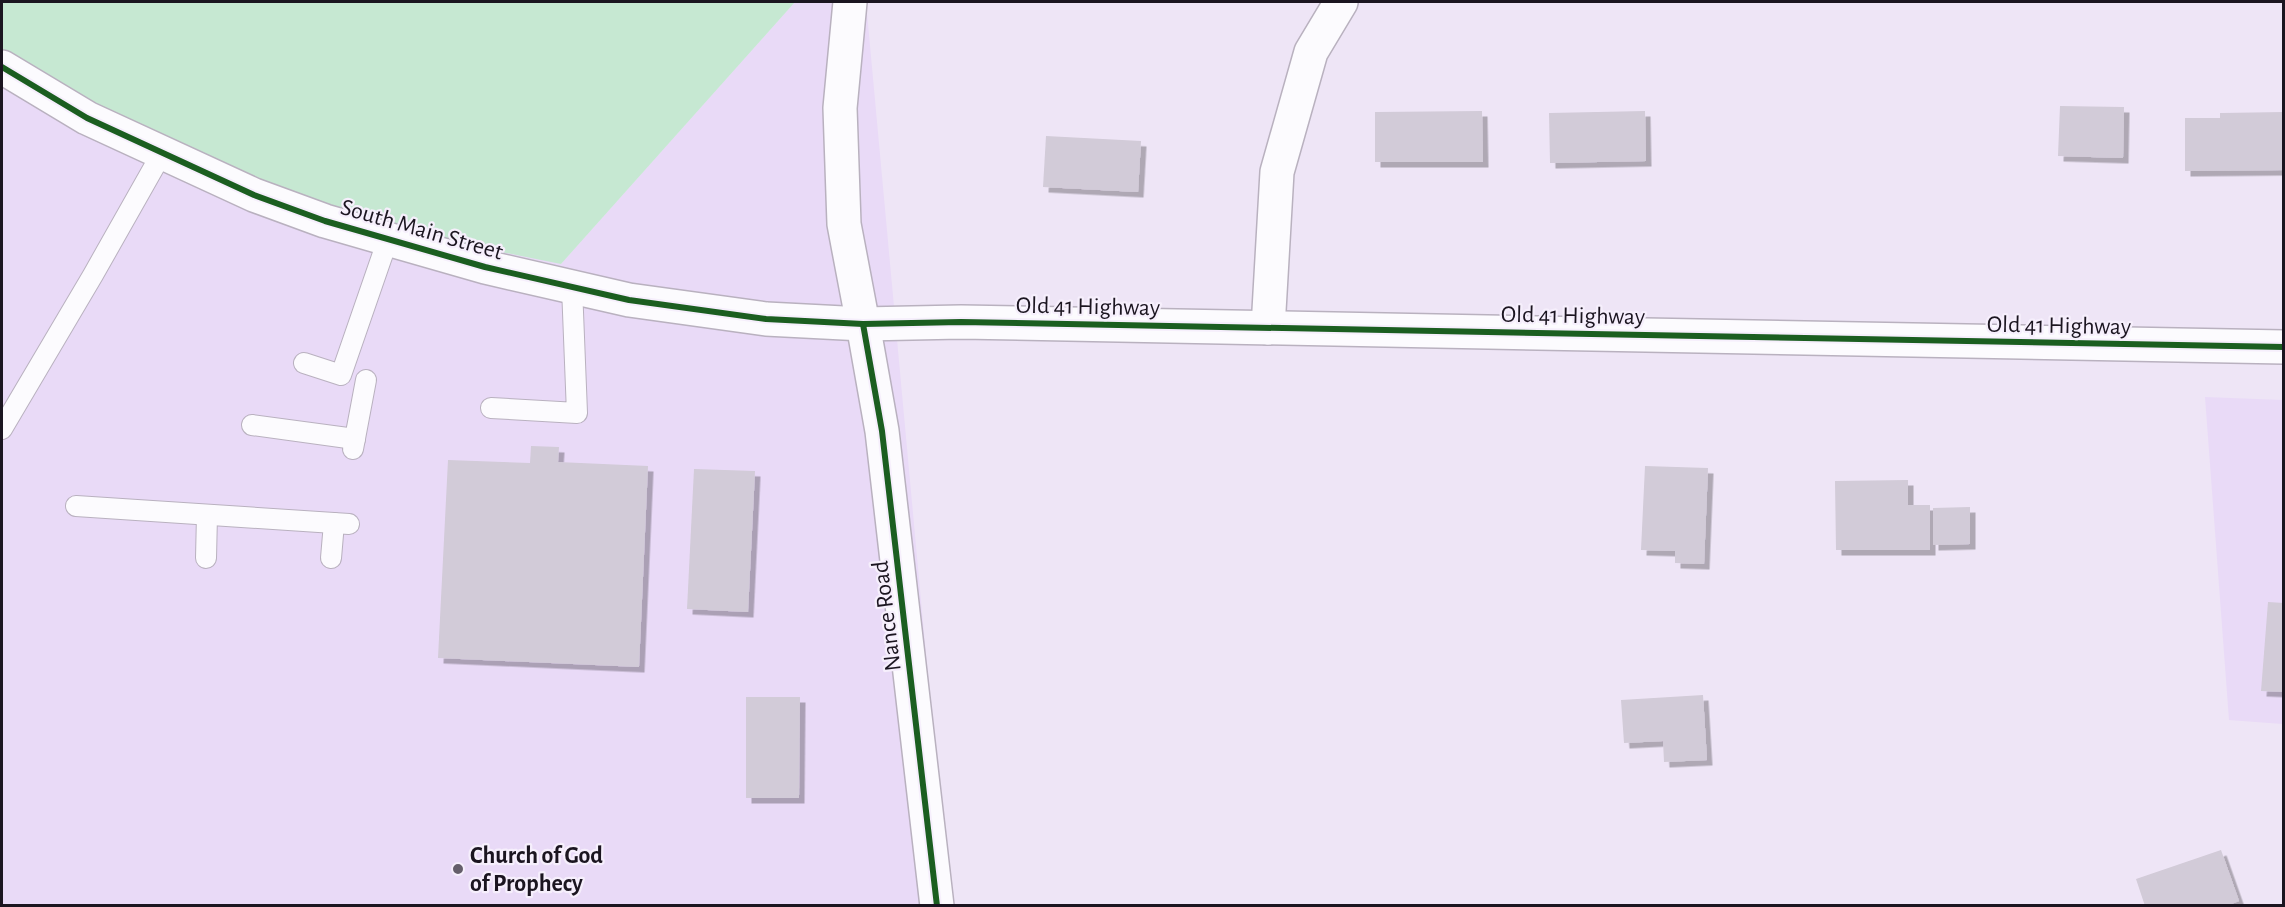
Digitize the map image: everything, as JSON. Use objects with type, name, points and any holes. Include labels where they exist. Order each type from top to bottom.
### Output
[{"type":"main road","name":"Nance Road","points":[[850,2],[840,108],[844,224],[883,442],[937,906]]},
{"type":"main road","points":[[1268,328],[1277,172],[1311,52],[1341,2]]},
{"type":"main road","name":"South Main Street","points":[[2,67],[87,118],[254,195],[325,221],[485,267],[629,300],[766,319],[863,324]]},
{"type":"main road","name":"Old 41 Highway","points":[[863,324],[961,322],[2283,347]]},
{"type":"lane","points":[[2,429],[162,153]]},
{"type":"lane","points":[[304,363],[341,375],[388,239]]},
{"type":"lane","points":[[491,408],[577,413],[572,287]]},
{"type":"lane","points":[[252,424],[354,444],[366,380]]},
{"type":"lane","points":[[76,506],[342,524],[331,558]]},
{"type":"lane","points":[[206,558],[207,515]]},
{"type":"shaded area","points":[[795,2],[866,2],[949,905],[2,905],[2,66],[561,264]]},
{"type":"shaded area","points":[[2205,397],[2283,400],[2283,724],[2229,720]]},
{"type":"green space","points":[[2,2],[795,2],[561,264],[248,201],[2,66]]},
{"type":"building","points":[[2060,106],[2124,107],[2123,158],[2058,156]]},
{"type":"building","points":[[1482,111],[1483,162],[1375,162],[1375,112]]},
{"type":"building","points":[[1645,111],[1646,161],[1550,163],[1549,113]]},
{"type":"building","points":[[2284,112],[2284,170],[2185,171],[2185,118],[2220,118],[2220,113]]},
{"type":"building","points":[[1046,136],[1141,141],[1138,192],[1043,187]]},
{"type":"building","points":[[531,446],[559,447],[558,462],[648,466],[639,667],[438,658],[448,460],[530,463]]},
{"type":"building","points":[[1645,466],[1708,468],[1704,564],[1675,563],[1675,551],[1641,550]]},
{"type":"building","points":[[694,469],[755,471],[748,612],[687,609]]},
{"type":"building","points":[[1908,480],[1908,505],[1930,505],[1930,550],[1836,550],[1835,481]]},
{"type":"building","points":[[1970,507],[1970,544],[1933,545],[1933,508]]},
{"type":"building","points":[[2268,602],[2284,603],[2284,692],[2261,691]]},
{"type":"building","points":[[1703,695],[1707,760],[1664,762],[1663,741],[1624,743],[1621,700]]},
{"type":"building","points":[[746,697],[800,697],[799,798],[746,798]]},
{"type":"building","points":[[2221,850],[2239,901],[2226,906],[2145,906],[2136,879]]},
{"type":"cycle path","points":[[2,67],[87,118],[254,195],[325,221],[485,267],[629,300],[766,319],[863,324],[961,322],[2284,347]]},
{"type":"cycle path","points":[[863,324],[882,431],[937,906]]},
{"type":"place","name":"Church of God of Prophecy","points":[[458,869]]}]
